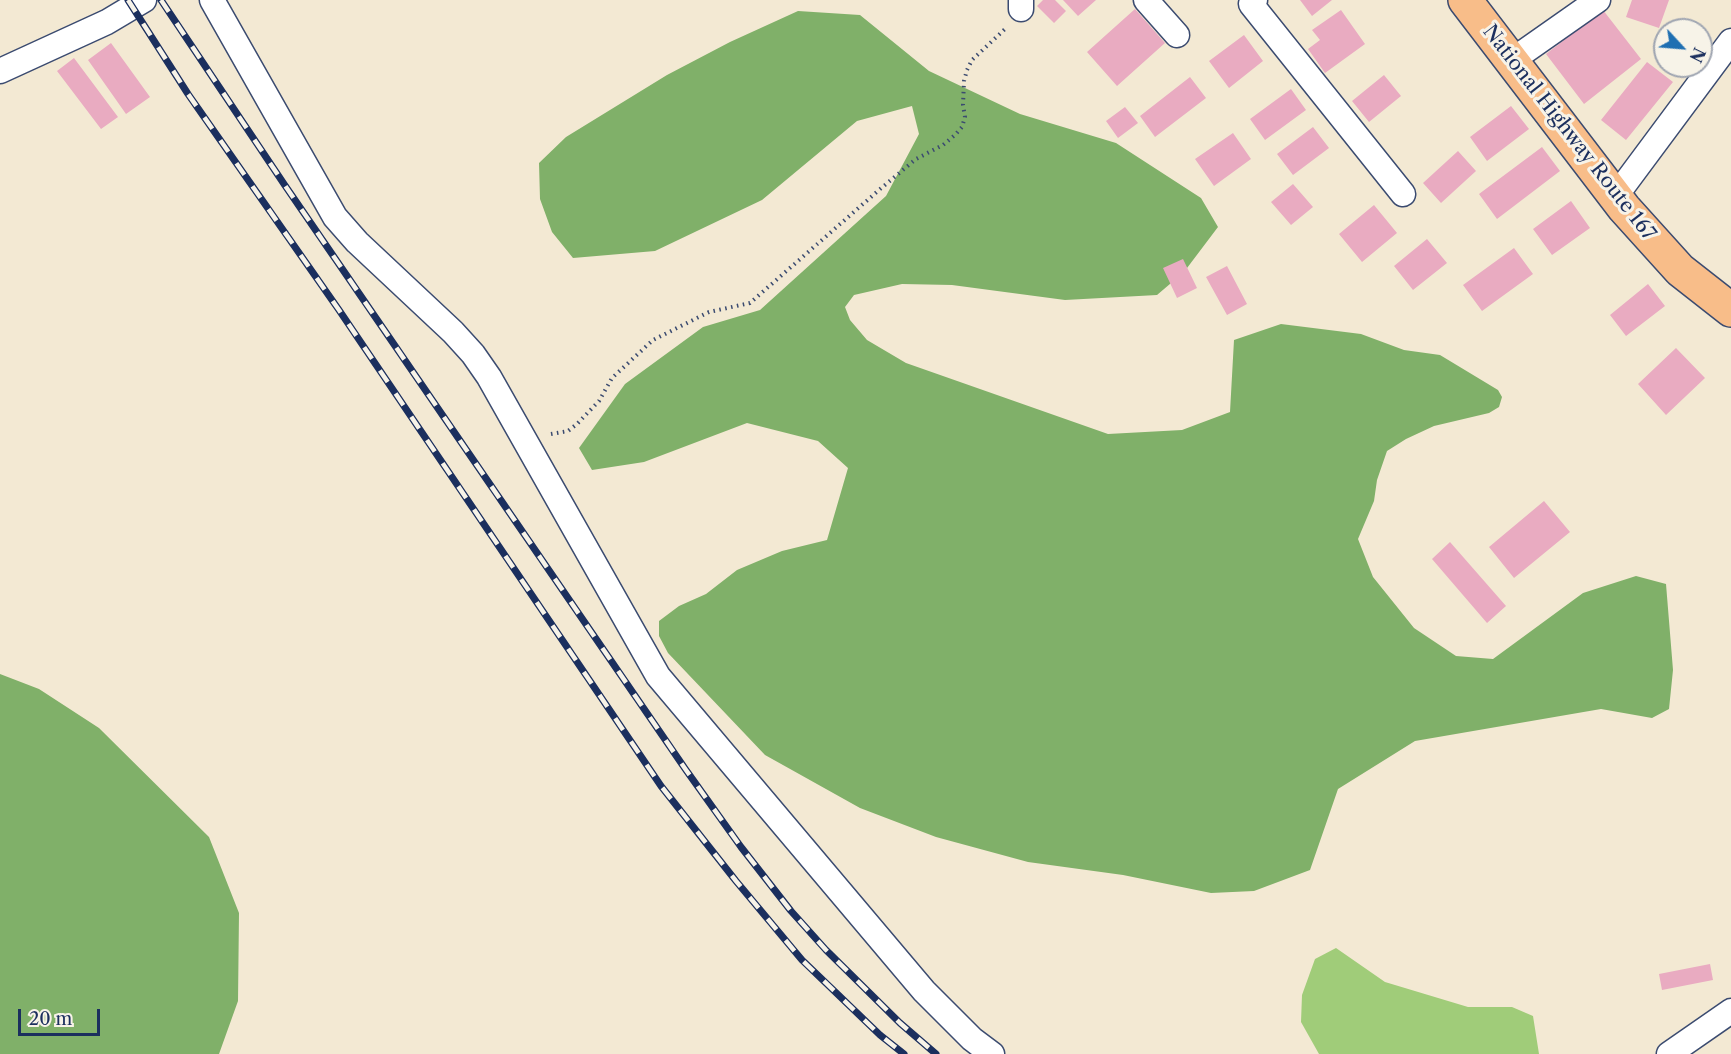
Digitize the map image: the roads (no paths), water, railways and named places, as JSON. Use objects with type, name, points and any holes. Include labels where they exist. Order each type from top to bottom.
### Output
[{"type":"highway","name":"National Highway Route 167","points":[[1465,0],[1615,197],[1680,270],[1731,310]]},
{"type":"street","points":[[0,71],[107,22],[144,0]]},
{"type":"street","points":[[212,0],[335,217],[357,242],[453,332],[473,354],[489,377],[658,676],[972,1046],[992,1054]]},
{"type":"street","points":[[1146,0],[1177,35]]},
{"type":"street","points":[[1255,0],[1251,3],[1403,194]]},
{"type":"street","points":[[1511,61],[1598,0]]},
{"type":"street","points":[[1615,197],[1731,41]]},
{"type":"street","points":[[0,50],[24,61]]},
{"type":"street","points":[[1682,1052],[1731,1011]]},
{"type":"railway","points":[[128,0],[188,94],[339,310],[661,786],[802,960],[880,1035],[904,1054]]},
{"type":"railway","points":[[161,0],[284,184],[741,847],[791,911],[826,950],[900,1023],[936,1054]]}]
